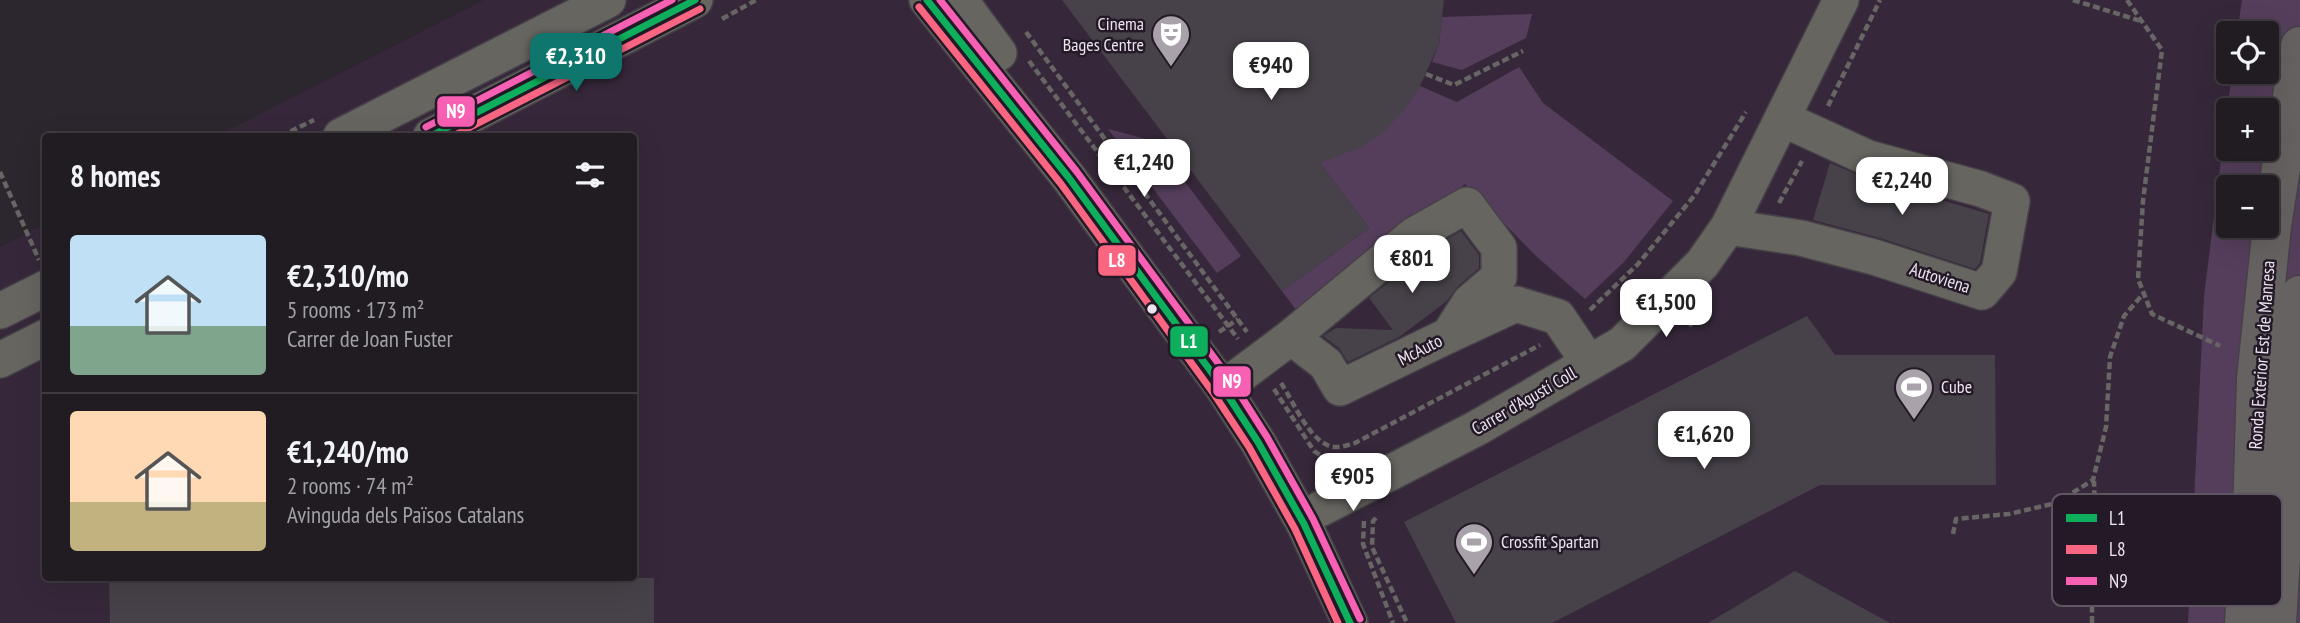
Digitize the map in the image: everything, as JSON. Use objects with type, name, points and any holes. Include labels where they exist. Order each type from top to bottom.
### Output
[{"type":"highway","name":"Ronda Exterior Est de Manresa","points":[[2253,494],[2256,379],[2272,226],[2300,46]]},
{"type":"highway","name":"Ronda Exterior Est de Manresa","points":[[2282,541],[2300,295]]},
{"type":"street","points":[[347,133],[608,0]]},
{"type":"street","points":[[437,133],[695,0]]},
{"type":"street","points":[[927,0],[1231,382],[1320,509],[1371,623]]},
{"type":"street","points":[[960,0],[1204,326],[1258,442],[1304,524],[1350,623]]},
{"type":"street","name":"Carrer d'Agustí Coll","points":[[1320,509],[1477,428],[1622,344],[1702,264],[1728,227],[1841,0]]},
{"type":"street","name":"Autoviena","points":[[1728,227],[1801,238],[1874,257],[1982,292],[1999,272],[2012,201],[1981,189],[1868,158],[1783,119]]},
{"type":"street","name":"McAuto","points":[[1231,382],[1291,337],[1414,235],[1467,205],[1499,248],[1499,277],[1470,302],[1449,335],[1340,388],[1326,364],[1291,337]]},
{"type":"street","points":[[0,311],[42,274]]},
{"type":"street","points":[[1449,335],[1516,304],[1558,317],[1589,363]]},
{"type":"street","points":[[0,360],[42,339]]},
{"type":"path","points":[[740,0],[744,8],[757,0]]},
{"type":"path","points":[[2073,0],[2142,21]]},
{"type":"path","points":[[2127,0],[2162,50],[2143,201],[2138,279],[2152,314],[2220,346]]},
{"type":"path","points":[[1019,22],[1252,341]]},
{"type":"path","points":[[1426,74],[1454,85],[1523,51]]},
{"type":"path","points":[[1274,373],[1313,433],[1322,443],[1337,448],[1355,443],[1568,330],[1639,264],[1694,196],[1750,107]]},
{"type":"path","points":[[0,172],[42,274]]},
{"type":"path","points":[[2094,494],[2094,480],[2106,427],[2110,357],[2124,316],[2144,293]]},
{"type":"path","points":[[2071,494],[2094,480]]},
{"type":"path","points":[[1953,534],[1956,519],[2009,514],[2052,504]]},
{"type":"path","points":[[1368,514],[1363,524],[1363,544],[1393,623]]},
{"type":"path","points":[[1378,514],[1373,522],[1372,547],[1407,623]]},
{"type":"shaded area","points":[[484,0],[2242,0],[2239,21],[2216,21],[2216,84],[2231,84],[2229,98],[2216,98],[2216,161],[2221,161],[2219,175],[2216,175],[2216,201],[2204,297],[2194,494],[2052,494],[2052,606],[2189,606],[2188,623],[0,623],[0,247],[42,226],[42,581],[637,581],[637,133],[223,133]]},
{"type":"shaded area","points":[[2242,0],[2300,0],[2300,623],[2188,623],[2189,606],[2282,606],[2282,494],[2194,494],[2204,296],[2216,200],[2216,238],[2279,238],[2279,175],[2219,175],[2221,161],[2279,161],[2279,98],[2229,98],[2230,84],[2279,84],[2279,21],[2239,21]]},
{"type":"shaded area","points":[[1532,14],[1526,38],[1462,70],[1432,62],[1439,44],[1442,17]]},
{"type":"shaded area","points":[[1519,67],[1543,103],[1673,201],[1624,262],[1585,299],[1536,256],[1465,184],[1296,310],[1282,291],[1369,228],[1319,162],[1351,150],[1377,134],[1399,114],[1420,86],[1457,102]]},
{"type":"shaded area","points":[[1108,129],[1154,141],[1241,256],[1217,273]]},
{"type":"building","points":[[1062,0],[1444,0],[1439,44],[1420,86],[1405,109],[1383,133],[1359,148],[1320,163],[1369,228],[1282,291]]},
{"type":"building","points":[[1830,163],[1863,177],[1989,214],[1980,263],[1975,269],[1880,238],[1813,220]]},
{"type":"building","points":[[1461,231],[1479,255],[1479,268],[1457,287],[1447,301],[1399,337],[1348,362],[1339,348],[1323,336],[1336,328],[1393,330],[1369,298],[1425,252]]},
{"type":"building","points":[[1807,316],[1835,355],[1995,355],[1996,485],[1820,485],[1552,623],[1456,623],[1404,522]]},
{"type":"building","points":[[1795,571],[1890,623],[1708,623]]},
{"type":"building","points":[[637,578],[654,578],[654,623],[110,623],[109,581],[637,581]]},
{"type":"transit line","name":"N9","points":[[426,127],[672,0]]},
{"type":"transit line","name":"L1","points":[[437,133],[695,0]]},
{"type":"transit line","name":"L1","points":[[927,0],[1069,178],[1223,388],[1258,442],[1304,524],[1350,623]]},
{"type":"transit line","name":"N9","points":[[940,0],[1077,172],[1232,382],[1267,437],[1313,519],[1360,619]]},
{"type":"transit line","name":"L8","points":[[919,7],[1061,184],[1214,394],[1249,447],[1295,529],[1338,623]]},
{"type":"transit line","name":"L8","points":[[459,133],[700,9]]},
{"type":"place","name":"Cinema Bages Centre","points":[[1171,68]]},
{"type":"place","name":"Cube","points":[[1914,421]]},
{"type":"place","name":"Crossfit Spartan","points":[[1474,576]]}]
